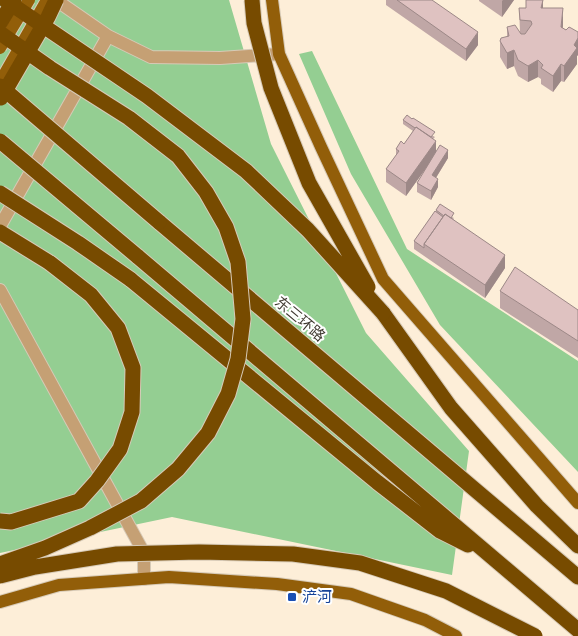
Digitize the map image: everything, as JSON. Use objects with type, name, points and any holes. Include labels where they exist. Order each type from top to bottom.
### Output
[{"type":"highway","points":[[5,0],[147,96],[246,171],[308,230],[382,313],[451,408],[537,506],[578,546]]},
{"type":"highway","points":[[0,23],[14,0]]},
{"type":"highway","points":[[0,100],[56,0]]},
{"type":"highway","points":[[252,0],[254,23],[271,88],[309,183],[382,313]]},
{"type":"highway","points":[[0,33],[50,68],[129,118],[178,156],[206,192],[226,227],[238,262],[243,319],[238,359],[228,394],[208,433],[178,469],[141,501],[90,528],[45,548],[0,564]]},
{"type":"highway","name":"东三环路","points":[[0,86],[578,578]]},
{"type":"highway","points":[[0,141],[578,630]]},
{"type":"highway","points":[[0,193],[130,278],[377,482],[440,531],[489,556]]},
{"type":"highway","points":[[0,232],[50,263],[92,295],[118,328],[133,368],[132,412],[120,449],[97,481],[79,501],[11,522],[0,521]]},
{"type":"highway","points":[[0,576],[35,567],[117,554],[199,552],[293,554],[360,563],[446,591],[535,636]]},
{"type":"main road","points":[[0,48],[28,0]]},
{"type":"main road","points":[[0,82],[47,0]]},
{"type":"main road","points":[[272,0],[279,54],[384,279],[578,503]]},
{"type":"main road","points":[[0,602],[59,585],[169,577],[277,584],[351,594],[424,620],[456,636]]},
{"type":"street","points":[[56,0],[108,36],[151,58],[220,58],[279,54]]},
{"type":"street","points":[[0,226],[108,36]]},
{"type":"street","points":[[0,290],[144,553],[144,579]]},
{"type":"green space","points":[[0,0],[229,0],[271,144],[366,333],[469,451],[452,575],[172,517],[0,553]]},
{"type":"green space","points":[[312,51],[407,249],[578,361],[578,472],[440,325],[351,174],[299,54]]},
{"type":"building","points":[[397,0],[432,0],[478,32],[466,49]]},
{"type":"building","points":[[526,0],[543,0],[541,8],[563,8],[561,27],[566,30],[569,27],[578,32],[578,38],[574,45],[577,48],[564,66],[561,64],[553,76],[541,68],[543,65],[538,60],[528,66],[518,60],[514,50],[507,53],[500,41],[501,38],[509,36],[507,27],[515,25],[521,34],[525,34],[532,24],[531,21],[520,20],[519,8],[526,8]]},
{"type":"building","points":[[407,115],[435,132],[431,137],[415,128],[403,120]]},
{"type":"building","points":[[416,127],[436,141],[406,183],[386,169],[399,151],[396,149],[401,141],[404,144]]},
{"type":"building","points":[[440,145],[448,150],[432,175],[438,179],[431,191],[417,183]]},
{"type":"building","points":[[440,204],[454,213],[451,218],[445,214],[444,216],[436,210]]},
{"type":"building","points":[[435,211],[443,217],[424,244],[424,248],[414,241]]},
{"type":"building","points":[[445,214],[505,255],[485,285],[424,244]]},
{"type":"building","points":[[515,267],[578,310],[578,341],[500,291]]},
{"type":"place","name":"浐河","points":[[292,597]]}]
